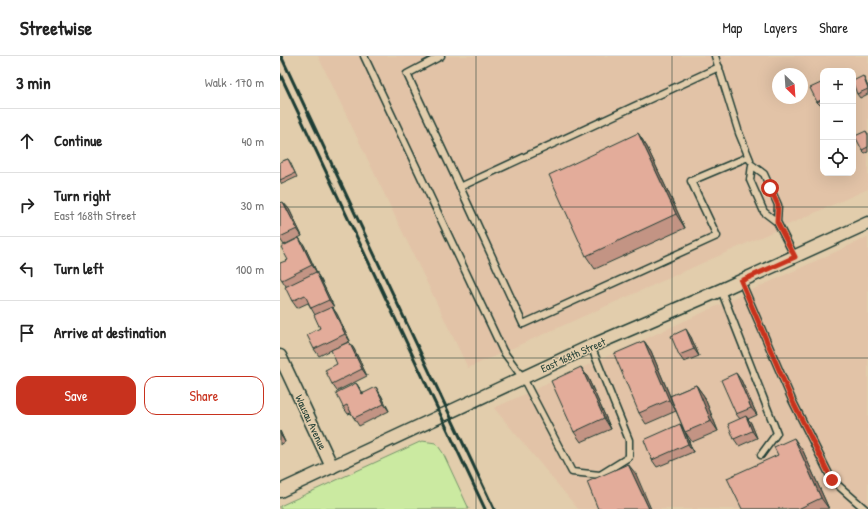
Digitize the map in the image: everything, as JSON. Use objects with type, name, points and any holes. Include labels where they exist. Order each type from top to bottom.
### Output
[{"type":"street","name":"East 168th Street","points":[[280,491],[591,346],[721,290],[868,223]]},
{"type":"street","name":"Wausau Avenue","points":[[280,356],[332,467]]},
{"type":"lane","points":[[364,56],[503,351],[523,378],[572,472],[600,475],[629,457],[629,440],[591,346]]},
{"type":"lane","points":[[441,56],[407,74],[523,324],[717,236],[692,181],[748,157]]},
{"type":"lane","points":[[715,56],[739,133],[752,166],[750,180],[764,212],[777,222],[795,257]]},
{"type":"lane","points":[[460,188],[719,67]]},
{"type":"lane","points":[[752,166],[764,174],[778,205],[777,222]]},
{"type":"lane","points":[[741,281],[792,400],[832,480],[865,509]]},
{"type":"lane","points":[[721,290],[777,433],[761,455]]},
{"type":"shaded area","points":[[318,56],[868,56],[868,189],[468,368]]},
{"type":"shaded area","points":[[868,237],[868,509],[578,509],[494,408]]},
{"type":"green space","points":[[422,441],[436,443],[443,453],[469,509],[280,509],[280,506]]},
{"type":"building","points":[[863,76],[868,89],[857,94],[856,80]]},
{"type":"building","points":[[820,83],[820,100],[817,102],[810,88]]},
{"type":"building","points":[[866,131],[868,135],[868,147],[862,150],[856,136]]},
{"type":"building","points":[[638,133],[676,214],[586,256],[549,175]]},
{"type":"building","points":[[288,159],[295,173],[280,180],[280,162]]},
{"type":"building","points":[[283,202],[297,229],[280,237],[280,203]]},
{"type":"building","points":[[299,238],[312,265],[282,280],[280,277],[280,263],[288,260],[281,247]]},
{"type":"building","points":[[316,272],[329,300],[311,308],[305,295],[292,301],[285,287]]},
{"type":"building","points":[[332,307],[345,334],[314,349],[307,335],[320,328],[314,315]]},
{"type":"building","points":[[686,329],[694,349],[679,355],[671,336]]},
{"type":"building","points":[[644,341],[669,400],[639,413],[614,354]]},
{"type":"building","points":[[349,342],[362,369],[332,384],[325,370],[337,364],[331,350]]},
{"type":"building","points":[[581,367],[604,418],[574,432],[551,381]]},
{"type":"building","points":[[736,373],[751,408],[736,414],[721,380]]},
{"type":"building","points":[[356,383],[362,394],[376,387],[384,404],[354,418],[347,405],[343,407],[336,393]]},
{"type":"building","points":[[696,385],[711,421],[685,432],[670,396]]},
{"type":"building","points":[[746,416],[752,431],[734,439],[728,424]]},
{"type":"building","points":[[680,424],[688,444],[652,460],[644,440]]},
{"type":"building","points":[[794,438],[821,498],[798,509],[742,509],[727,478],[778,455],[774,447]]},
{"type":"building","points":[[628,464],[649,509],[598,509],[587,482]]},
{"type":"railway","points":[[281,56],[494,509]]},
{"type":"railway","points":[[280,74],[485,509]]},
{"type":"route","points":[[770,188],[778,205],[777,222],[795,257],[741,281],[792,400],[832,480]]}]
